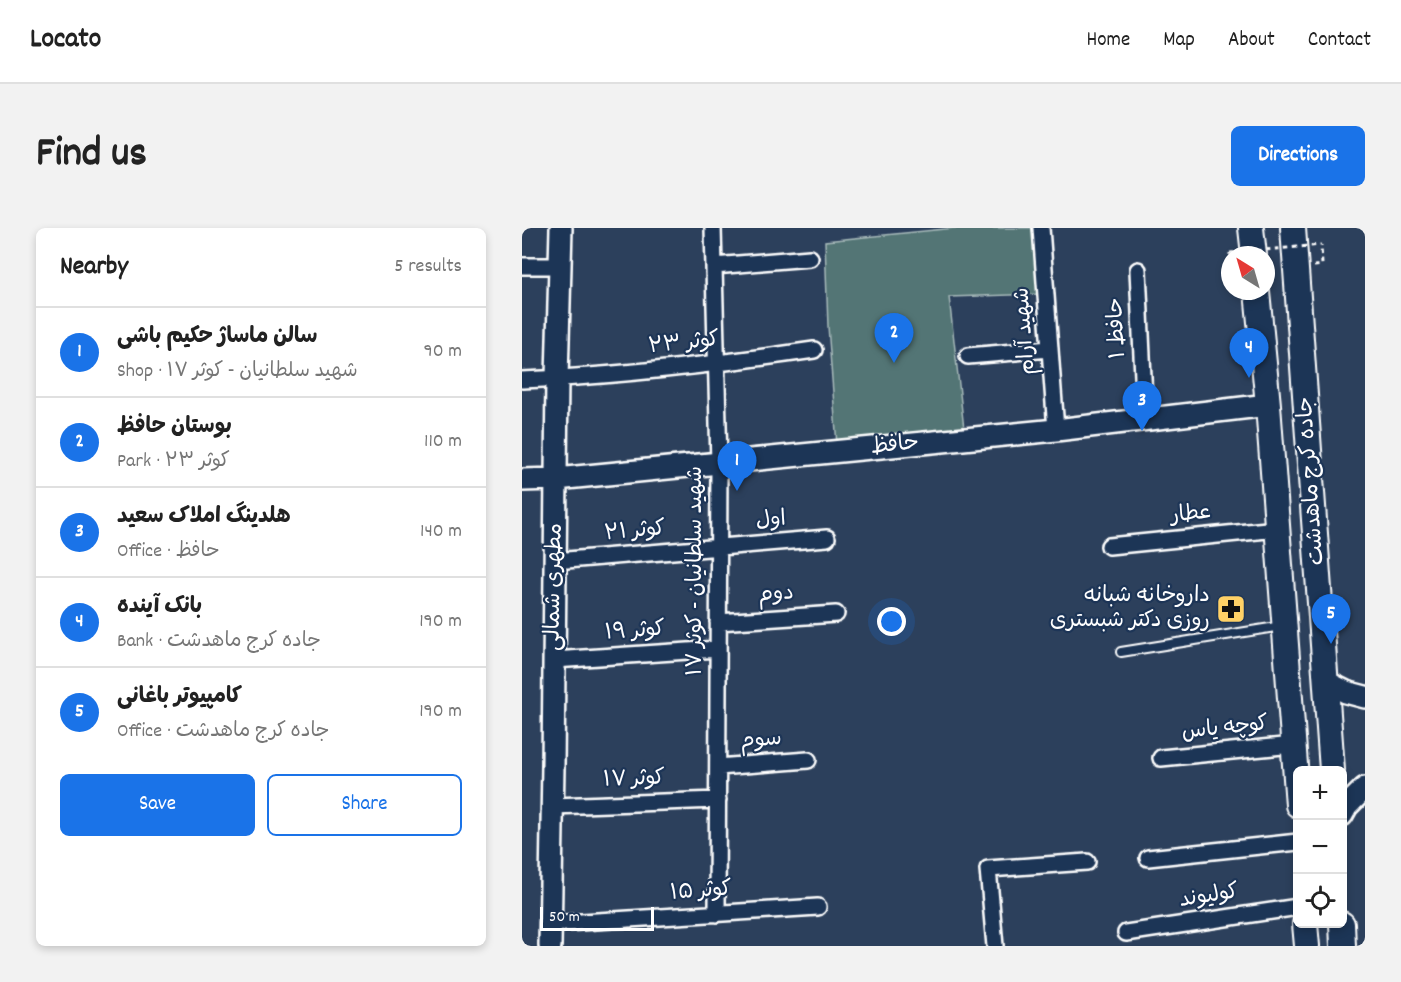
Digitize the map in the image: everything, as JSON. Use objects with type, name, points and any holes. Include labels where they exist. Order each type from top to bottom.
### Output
[{"type":"main road","points":[[1242,246],[1251,228]]},
{"type":"main road","name":"جاده کرج ماهدشت","points":[[1293,228],[1332,766]]},
{"type":"main road","name":"جاده کرج ماهدشت","points":[[1258,300],[1268,405],[1295,766]]},
{"type":"main road","points":[[1305,928],[1306,946]]},
{"type":"main road","points":[[1342,928],[1343,946]]},
{"type":"street","name":"مطهری شمالی","points":[[550,946],[561,228]]},
{"type":"street","name":"شهید سلطانیان - کوثر ۱۷","points":[[713,228],[719,463],[717,914]]},
{"type":"street","name":"شهید آرام","points":[[1041,228],[1056,430]]},
{"type":"street","points":[[714,266],[810,258]]},
{"type":"street","points":[[522,266],[560,266]]},
{"type":"street","name":"حافظ ۱","points":[[1138,270],[1145,420]]},
{"type":"street","points":[[968,356],[1050,349]]},
{"type":"street","name":"کوثر ۲۳","points":[[522,380],[716,364],[814,350]]},
{"type":"street","name":"حافظ","points":[[522,480],[556,479],[1056,430],[1268,405]]},
{"type":"street","name":"عطار","points":[[1109,546],[1277,529]]},
{"type":"street","name":"اول","points":[[719,548],[827,538]]},
{"type":"street","name":"کوثر ۲۱","points":[[555,561],[719,548]]},
{"type":"street","name":"دوم","points":[[718,622],[836,614]]},
{"type":"street","name":"کوثر ۱۹","points":[[554,660],[718,649]]},
{"type":"street","points":[[1326,682],[1346,692],[1365,697]]},
{"type":"street","name":"کوچه یاس","points":[[1161,758],[1293,745]]},
{"type":"street","name":"سوم","points":[[718,767],[808,760]]},
{"type":"street","points":[[1347,806],[1365,788]]},
{"type":"street","name":"کوثر ۱۷","points":[[552,806],[717,800]]},
{"type":"street","points":[[1148,858],[1293,843]]},
{"type":"street","points":[[995,946],[988,869],[1087,861]]},
{"type":"street","name":"کوثر ۱۵","points":[[550,924],[818,907]]},
{"type":"street","name":"کولیوند","points":[[1126,933],[1293,908]]},
{"type":"lane","points":[[1121,652],[1284,626]]},
{"type":"path","points":[[1275,250],[1321,245],[1322,265]]},
{"type":"green space","points":[[955,228],[1033,228],[1039,294],[949,297],[964,429],[837,445],[828,326],[825,241]]},
{"type":"place","name":"بوستان حافظ","points":[[894,363]]},
{"type":"place","name":"بانک آینده","points":[[1249,378]]},
{"type":"place","name":"هلدینگ املاک سعید","points":[[1142,431]]},
{"type":"place","name":"سالن ماساژ حکیم باشی","points":[[737,491]]},
{"type":"place","name":"داروخانه شبانه روزی دکتر شبستری","points":[[1231,609]]},
{"type":"place","name":"کامپیوتر باغانی","points":[[1331,644]]}]
